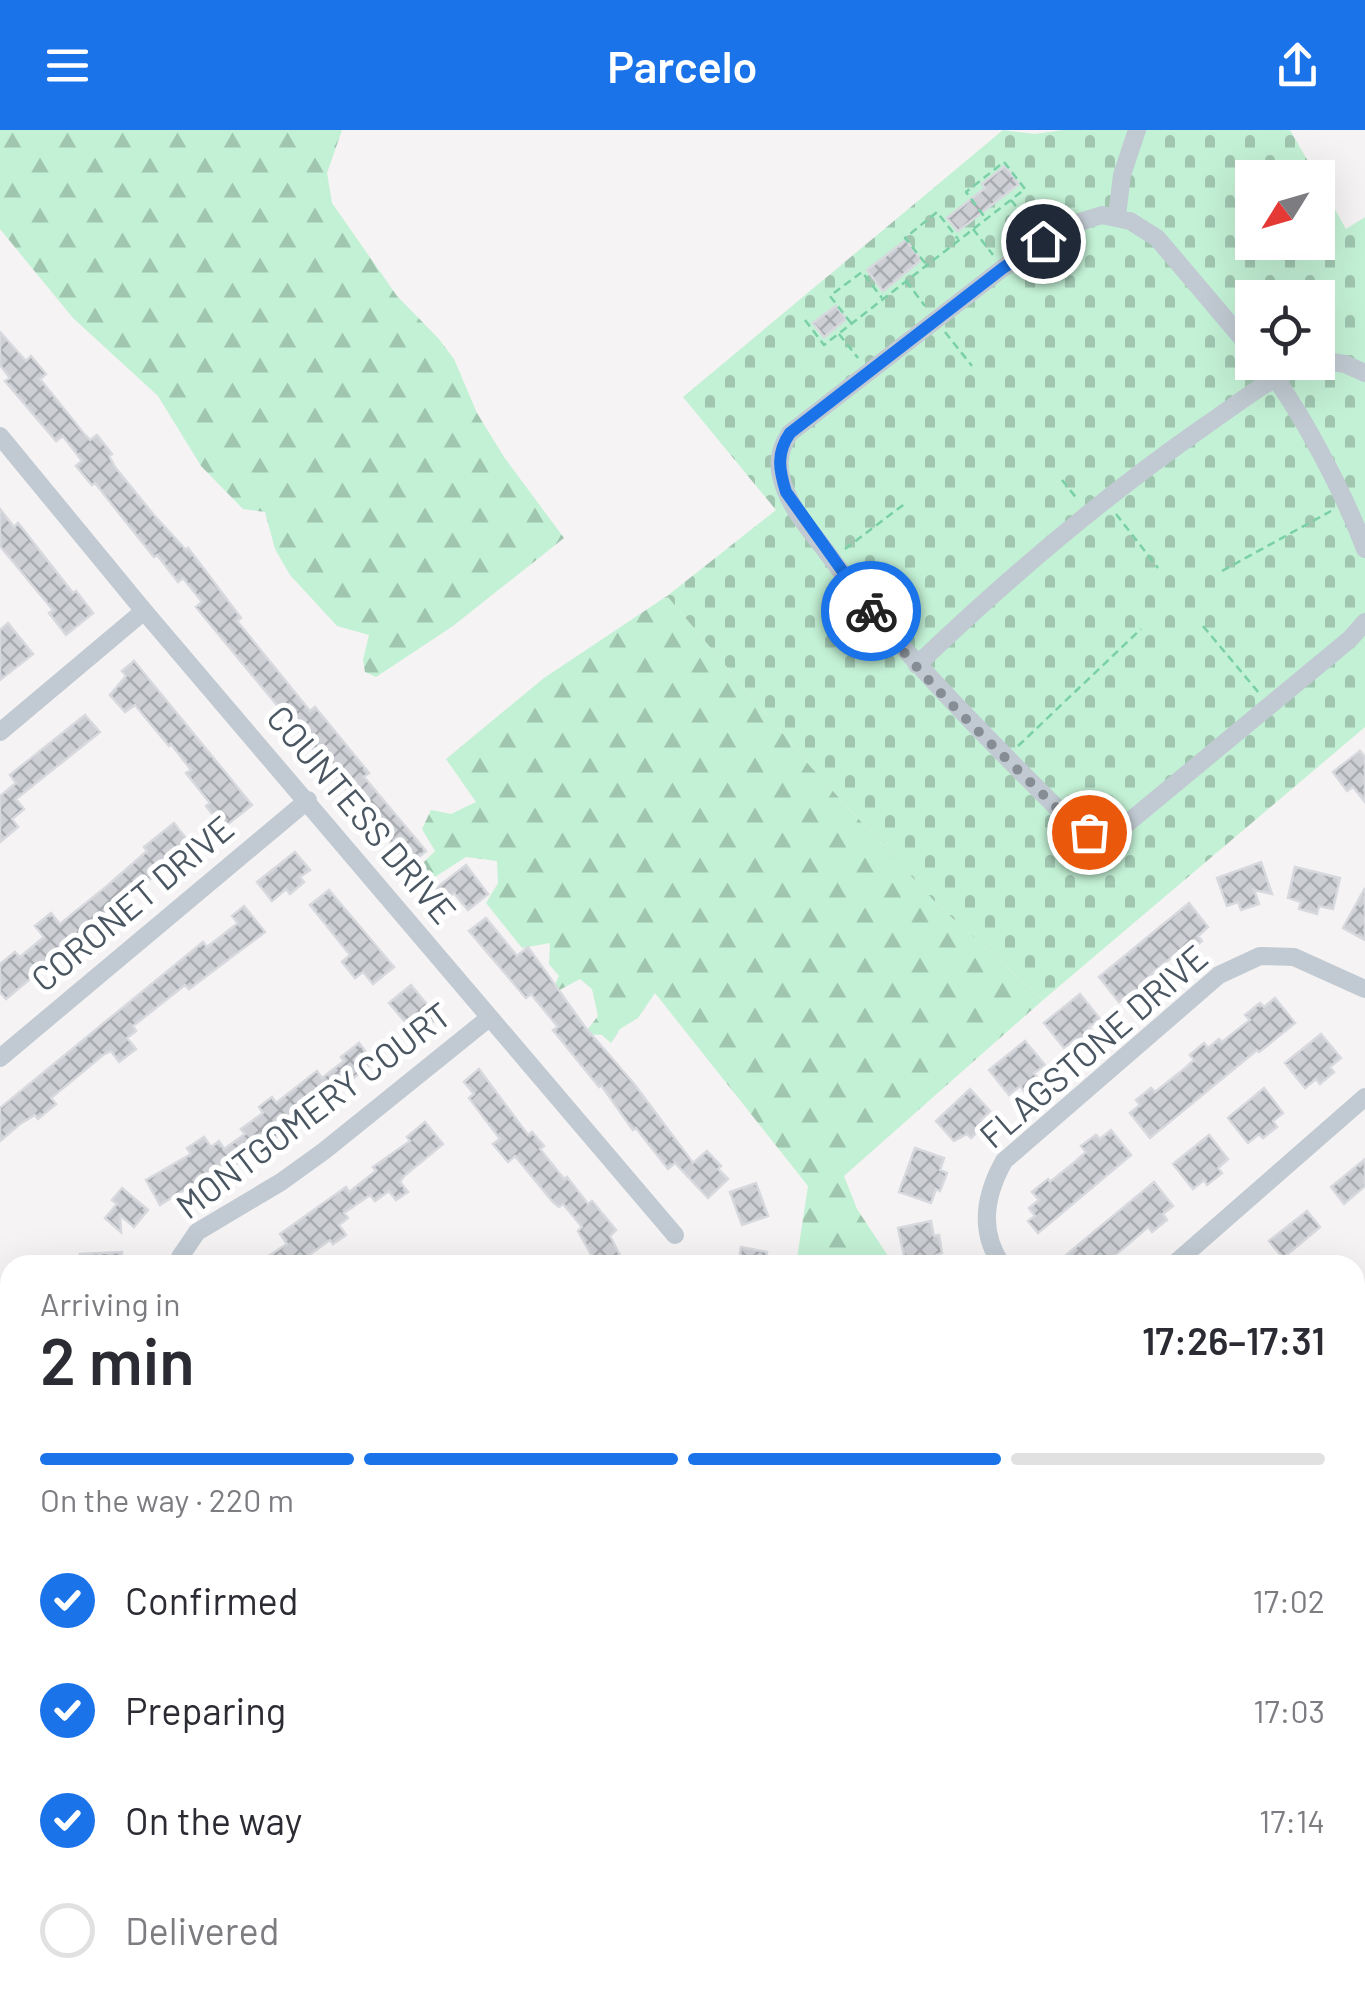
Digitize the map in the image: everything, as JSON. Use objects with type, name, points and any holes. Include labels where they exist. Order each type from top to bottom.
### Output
[{"type":"street","points":[[1117,216],[1122,174],[1136,130]]},
{"type":"street","points":[[1235,329],[1172,253],[1147,230],[1117,216],[1102,215],[1076,223],[1003,268],[790,433],[782,444],[780,458],[786,492],[876,618],[917,665],[1075,826],[1100,834],[1124,826],[1350,639],[1365,622]]},
{"type":"street","points":[[1335,363],[1365,373]]},
{"type":"street","points":[[917,665],[1088,514],[1174,448],[1277,380],[1345,503],[1365,549]]},
{"type":"street","name":"COUNTESS DRIVE","points":[[0,436],[675,1235]]},
{"type":"street","points":[[0,732],[144,611]]},
{"type":"street","name":"CORONET DRIVE","points":[[0,1058],[308,800]]},
{"type":"street","name":"FLAGSTONE DRIVE","points":[[997,1255],[985,1216],[989,1188],[1004,1161],[1218,974],[1260,956],[1294,957],[1365,989]]},
{"type":"street","name":"MONTGOMERY COURT","points":[[182,1255],[197,1232],[282,1182],[489,1018]]},
{"type":"street","points":[[1185,1255],[1365,1097]]},
{"type":"path","points":[[805,320],[824,345],[1025,189],[1004,162],[966,192],[986,219]]},
{"type":"path","points":[[1011,200],[1043,241]]},
{"type":"path","points":[[926,265],[905,238],[938,212],[959,240]]},
{"type":"path","points":[[973,229],[1003,268]]},
{"type":"path","points":[[852,324],[830,296],[862,272],[884,299]]},
{"type":"path","points":[[839,334],[868,371]]},
{"type":"path","points":[[1062,480],[1088,514]]},
{"type":"path","points":[[1106,500],[1158,568]]},
{"type":"path","points":[[832,559],[907,502]]},
{"type":"path","points":[[1222,571],[1345,503]]},
{"type":"path","points":[[1202,626],[1270,706]]},
{"type":"path","points":[[1006,757],[1141,629]]},
{"type":"green space","points":[[0,130],[342,130],[327,173],[332,203],[397,296],[454,359],[477,413],[504,457],[564,538],[453,626],[376,677],[365,672],[363,660],[369,635],[337,626],[290,575],[275,549],[265,512],[243,509],[201,466],[158,396],[73,318],[0,229]]},
{"type":"green space","points":[[1003,130],[1035,134],[1063,130],[1290,130],[1307,160],[1235,160],[1235,260],[1335,260],[1335,209],[1346,229],[1365,217],[1365,727],[1043,1000],[936,903],[811,767],[667,596],[776,510],[683,397]]},
{"type":"green space","points":[[667,596],[811,767],[936,903],[1043,1000],[844,1176],[857,1209],[887,1255],[798,1255],[808,1186],[655,993],[638,1018],[620,1029],[611,1043],[602,1035],[584,1034],[598,1016],[592,989],[580,979],[550,995],[559,976],[549,964],[550,943],[522,948],[486,903],[498,883],[497,861],[466,857],[410,893],[405,881],[435,851],[422,829],[431,810],[451,814],[476,802],[446,759],[544,678]]},
{"type":"building","points":[[1005,166],[1019,184],[958,231],[947,218],[985,188],[982,184]]},
{"type":"building","points":[[906,240],[921,260],[883,291],[867,270]]},
{"type":"building","points":[[836,306],[846,319],[824,337],[813,323]]},
{"type":"building","points":[[0,332],[26,361],[31,356],[46,374],[40,379],[85,435],[90,440],[97,435],[112,454],[109,456],[115,467],[153,514],[188,548],[241,618],[237,621],[310,711],[315,707],[369,773],[364,777],[426,851],[409,865],[196,607],[202,602],[183,578],[178,582],[157,555],[154,557],[95,483],[92,485],[76,466],[82,461],[63,436],[56,441],[5,381],[10,378],[0,365]]},
{"type":"building","points":[[0,509],[14,527],[18,523],[93,613],[66,635],[49,613],[53,610],[0,546]]},
{"type":"building","points":[[8,623],[33,654],[0,680],[0,630]]},
{"type":"building","points":[[134,661],[252,805],[223,828],[206,806],[210,803],[186,773],[191,770],[171,744],[135,705],[125,712],[110,695],[126,676],[122,671]]},
{"type":"building","points":[[85,715],[100,732],[16,799],[24,809],[12,819],[18,827],[0,842],[0,796],[16,783],[10,775]]},
{"type":"building","points":[[1360,751],[1365,757],[1365,802],[1353,787],[1347,791],[1333,772]]},
{"type":"building","points":[[174,823],[192,846],[151,875],[6,999],[0,992],[0,964],[15,952],[20,957],[44,937],[35,926],[51,913],[60,924],[147,851],[144,847]]},
{"type":"building","points":[[295,852],[310,870],[300,877],[304,882],[290,894],[286,889],[272,901],[257,882]]},
{"type":"building","points":[[1261,862],[1272,894],[1254,890],[1259,904],[1241,910],[1238,902],[1227,906],[1217,878]]},
{"type":"building","points":[[466,865],[488,894],[468,910],[454,893],[443,901],[434,890]]},
{"type":"building","points":[[1295,867],[1340,878],[1333,909],[1319,906],[1317,914],[1299,909],[1301,902],[1288,898]]},
{"type":"building","points":[[1365,888],[1365,940],[1343,928]]},
{"type":"building","points":[[329,890],[394,967],[373,984],[363,972],[355,978],[342,962],[350,955],[310,905]]},
{"type":"building","points":[[1189,903],[1208,927],[1198,936],[1202,941],[1187,953],[1183,948],[1155,971],[1144,981],[1149,986],[1134,998],[1131,993],[1119,1002],[1099,977]]},
{"type":"building","points":[[244,906],[265,932],[189,989],[185,985],[133,1026],[136,1031],[127,1038],[136,1049],[119,1062],[111,1051],[103,1055],[51,1098],[56,1104],[38,1119],[35,1115],[20,1124],[0,1141],[0,1108],[203,942],[207,947],[238,923],[232,916]]},
{"type":"building","points":[[486,918],[517,956],[528,947],[585,1027],[635,1085],[693,1163],[707,1151],[721,1166],[718,1169],[728,1179],[708,1198],[675,1163],[668,1169],[636,1128],[633,1130],[601,1085],[553,1030],[558,1027],[531,994],[526,998],[469,931]]},
{"type":"building","points":[[411,985],[438,1018],[410,1040],[400,1028],[406,1023],[389,1003]]},
{"type":"building","points":[[1080,994],[1100,1019],[1089,1027],[1094,1033],[1079,1044],[1075,1039],[1064,1048],[1044,1023]]},
{"type":"building","points":[[1275,998],[1295,1023],[1150,1138],[1130,1113],[1140,1105],[1136,1100],[1151,1088],[1155,1092],[1184,1069],[1194,1060],[1190,1055],[1204,1043],[1208,1048],[1219,1039],[1222,1042],[1250,1020],[1245,1015],[1260,1003],[1264,1007]]},
{"type":"building","points":[[1321,1034],[1341,1058],[1330,1067],[1334,1072],[1320,1084],[1316,1079],[1305,1088],[1285,1063]]},
{"type":"building","points":[[1025,1041],[1045,1065],[1034,1073],[1038,1079],[1024,1091],[1020,1086],[1009,1095],[989,1070]]},
{"type":"building","points":[[359,1043],[374,1062],[347,1083],[343,1078],[290,1121],[293,1125],[258,1151],[219,1175],[216,1170],[160,1205],[146,1180],[191,1154],[187,1148],[204,1137],[211,1147],[219,1141],[224,1149],[245,1134],[241,1129],[263,1113],[259,1107],[272,1097],[276,1103],[317,1071],[322,1078]]},
{"type":"building","points":[[479,1069],[528,1135],[532,1132],[544,1146],[540,1149],[564,1179],[567,1177],[588,1204],[592,1201],[616,1230],[610,1236],[620,1255],[591,1255],[578,1231],[582,1227],[563,1204],[559,1207],[553,1202],[515,1156],[508,1162],[493,1144],[500,1139],[469,1098],[474,1094],[464,1082]]},
{"type":"building","points":[[1264,1088],[1283,1113],[1273,1121],[1277,1127],[1248,1143],[1228,1118]]},
{"type":"building","points":[[970,1089],[990,1111],[981,1120],[985,1125],[971,1138],[967,1134],[954,1141],[936,1121]]},
{"type":"building","points":[[425,1122],[443,1144],[404,1176],[400,1182],[408,1192],[396,1200],[389,1191],[375,1201],[370,1195],[344,1213],[348,1218],[339,1225],[346,1235],[333,1244],[330,1240],[309,1255],[270,1255],[287,1244],[280,1234],[346,1187],[349,1192],[376,1171],[373,1167],[410,1141],[407,1137]]},
{"type":"building","points":[[1111,1130],[1131,1155],[1038,1233],[1028,1221],[1035,1216],[1029,1208],[1039,1200],[1032,1192],[1086,1152],[1081,1146]]},
{"type":"building","points":[[1209,1135],[1228,1159],[1218,1168],[1222,1173],[1207,1185],[1204,1180],[1193,1189],[1173,1164]]},
{"type":"building","points":[[915,1148],[944,1158],[940,1170],[947,1173],[931,1203],[899,1192]]},
{"type":"building","points":[[1365,1159],[1365,1186],[1344,1204],[1331,1187]]},
{"type":"building","points":[[1154,1182],[1173,1206],[1163,1214],[1167,1220],[1152,1232],[1148,1227],[1115,1255],[1066,1255]]},
{"type":"building","points":[[756,1183],[768,1216],[742,1225],[730,1192]]},
{"type":"building","points":[[122,1188],[148,1210],[134,1227],[120,1215],[121,1232],[105,1218],[117,1204],[112,1200]]},
{"type":"building","points":[[1307,1211],[1320,1227],[1287,1255],[1281,1255],[1269,1241]]},
{"type":"building","points":[[931,1221],[934,1236],[939,1235],[942,1253],[904,1255],[898,1228]]},
{"type":"building","points":[[741,1247],[767,1252],[767,1255],[740,1255]]},
{"type":"building","points":[[122,1252],[122,1255],[80,1254]]},
{"type":"way so far","points":[[871,611],[1006,757],[1075,826],[1089,832]]},
{"type":"route","points":[[871,611],[786,492],[780,474],[782,444],[790,433],[868,371],[1043,241]]}]
